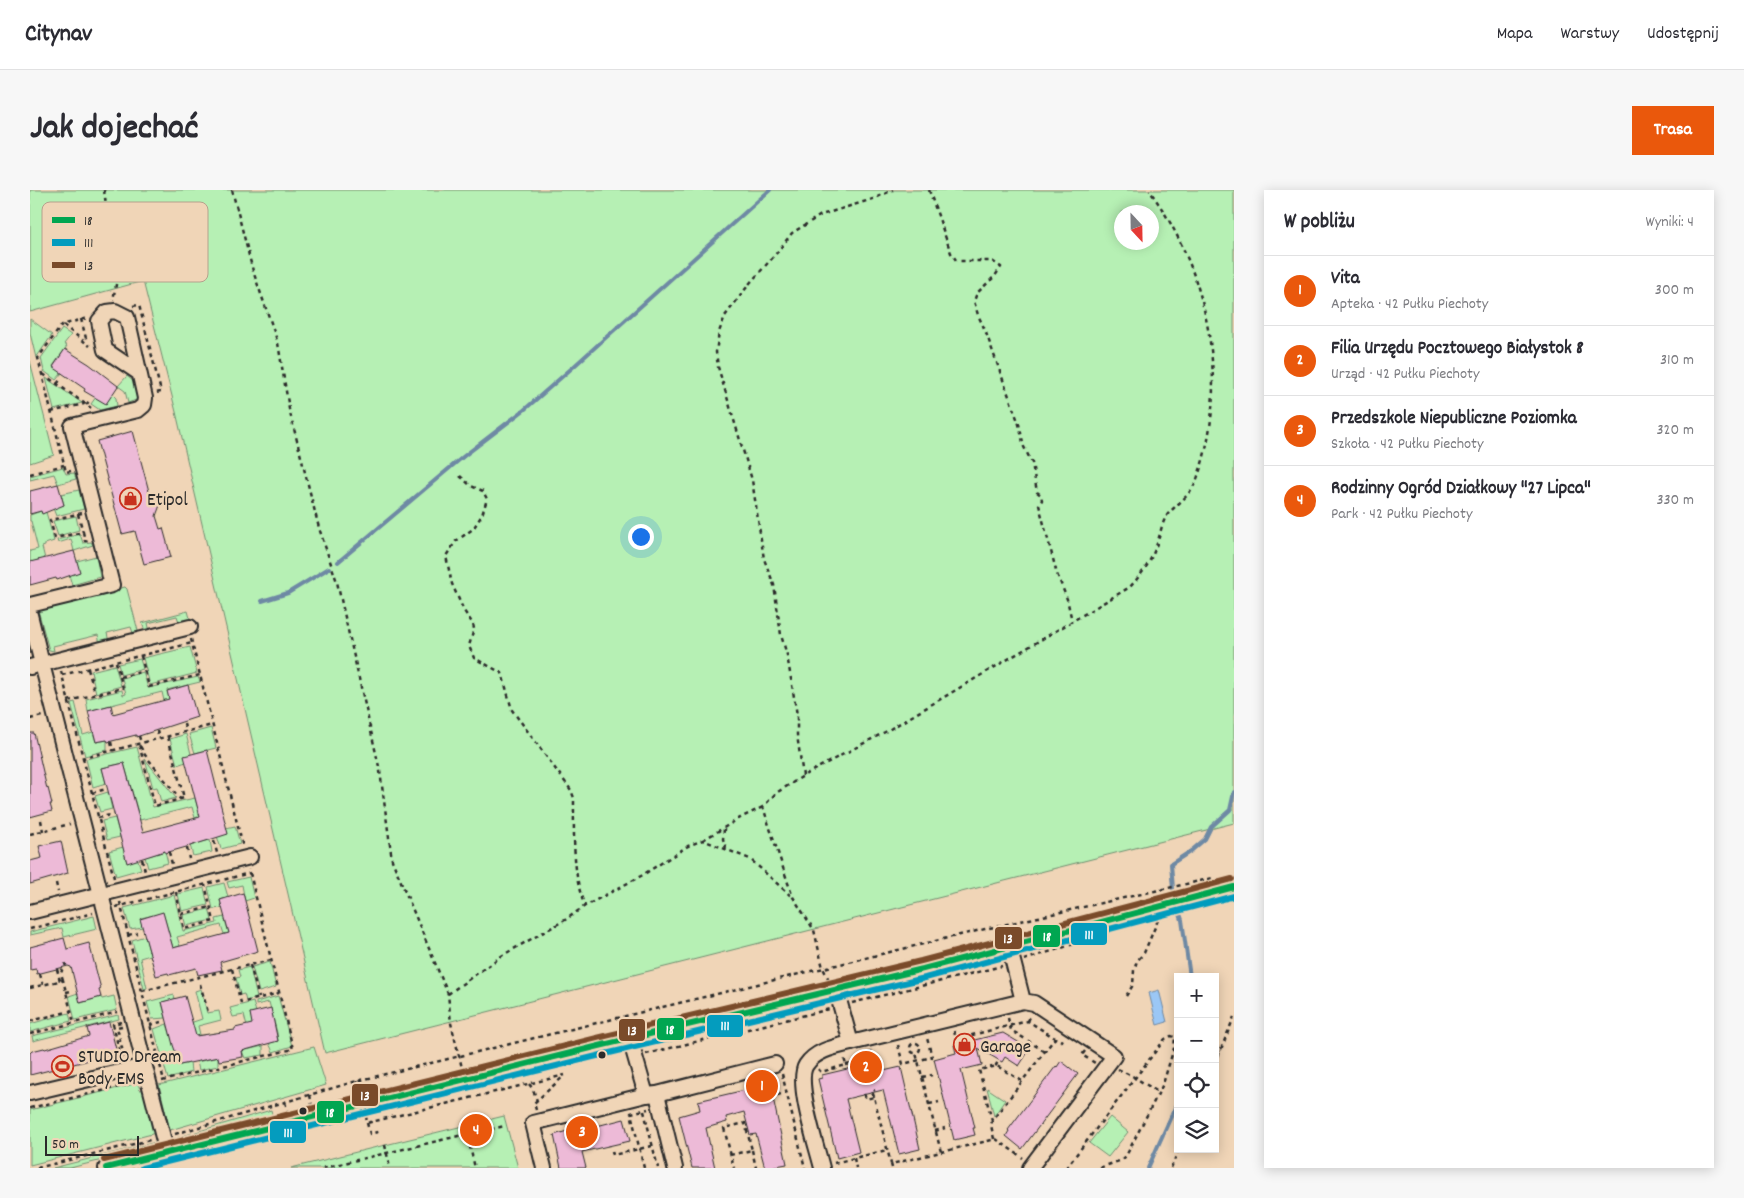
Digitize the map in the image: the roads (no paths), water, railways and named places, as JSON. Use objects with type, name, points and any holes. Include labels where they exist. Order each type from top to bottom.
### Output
[{"type":"street","points":[[30,605],[112,585],[72,426],[138,410],[144,405],[139,373]]},
{"type":"street","points":[[30,615],[36,666],[46,679],[144,1066],[144,1083],[167,1153]]},
{"type":"street","points":[[36,666],[189,628]]},
{"type":"street","points":[[30,912],[248,857]]},
{"type":"street","points":[[106,1168],[1009,946],[1186,898],[1234,887]]},
{"type":"street","points":[[1009,946],[1021,995],[1114,1056],[1031,1167]]},
{"type":"street","points":[[836,989],[849,1037]]},
{"type":"street","points":[[825,1166],[802,1090],[802,1075],[806,1065],[817,1055],[849,1037],[1021,995]]},
{"type":"street","points":[[630,1039],[639,1058],[650,1098],[675,1168]]},
{"type":"street","points":[[30,1093],[144,1066]]},
{"type":"street","points":[[544,1168],[533,1123],[650,1098],[778,1067]]},
{"type":"water","points":[[1159,990],[1167,1022],[1157,1025],[1149,993]]},
{"type":"waterway","points":[[338,562],[464,456],[524,410],[770,190]]},
{"type":"waterway","points":[[262,601],[288,593],[329,568]]},
{"type":"waterway","points":[[1175,898],[1171,864],[1205,839],[1211,827],[1230,810],[1234,792]]},
{"type":"waterway","points":[[1177,905],[1182,920],[1189,973]]},
{"type":"waterway","points":[[1148,1168],[1175,1108]]},
{"type":"place","name":"Etipol","points":[[131,498]]},
{"type":"place","name":"Garage","points":[[964,1045]]},
{"type":"place","name":"STUDIO Dream Body EMS","points":[[62,1066]]},
{"type":"place","name":"Filia Urzędu Pocztowego Białystok 8","points":[[866,1067]]},
{"type":"place","name":"Vita","points":[[762,1086]]},
{"type":"place","name":"Rodzinny Ogród Działkowy \"27 Lipca\"","points":[[476,1130]]},
{"type":"place","name":"Przedszkole Niepubliczne Poziomka","points":[[582,1132]]}]
